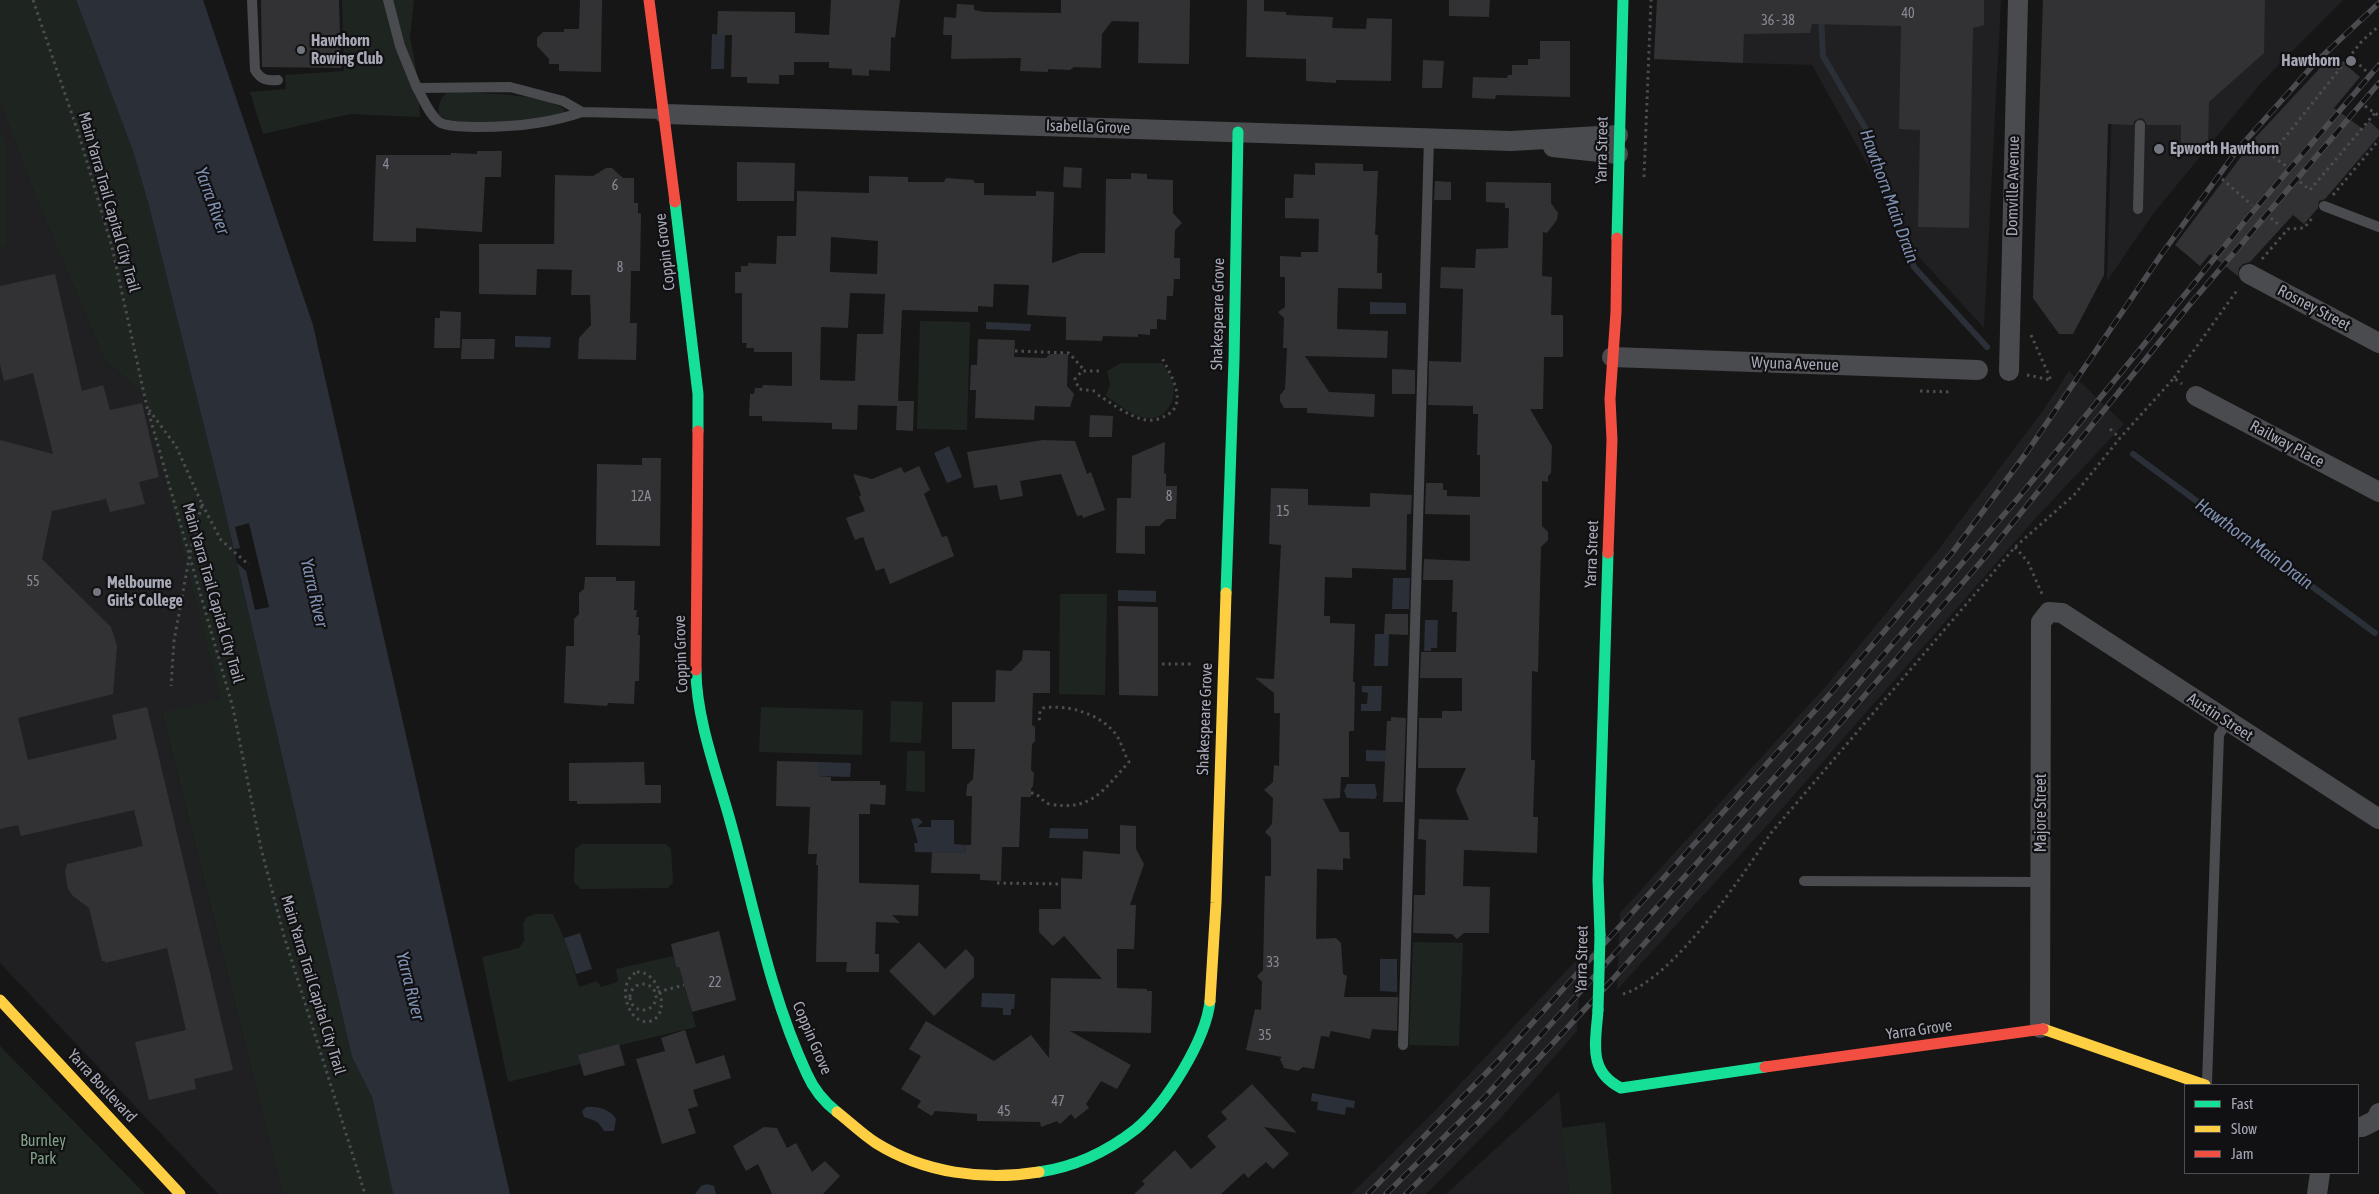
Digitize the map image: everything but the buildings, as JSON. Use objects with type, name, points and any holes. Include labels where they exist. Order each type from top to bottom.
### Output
[{"type":"street","name":"Coppin Grove","points":[[649,0],[665,114],[698,394],[696,685],[706,732],[781,1008],[807,1074],[821,1099],[846,1120],[875,1142],[909,1159],[951,1172],[991,1176]]},
{"type":"street","name":"Yarra Street","points":[[1623,0],[1618,145],[1616,312],[1610,399],[1612,440],[1598,880],[1600,935],[1596,1059],[1598,1070],[1609,1084],[1621,1088],[1630,1088]]},
{"type":"street","name":"Domville Avenue","points":[[2009,371],[2018,0]]},
{"type":"street","name":"Isabella Grove","points":[[665,114],[1511,140],[1593,153],[1618,145]]},
{"type":"street","name":"Shakespeare Grove","points":[[991,1176],[1034,1174],[1078,1163],[1102,1152],[1137,1128],[1164,1097],[1184,1068],[1201,1036],[1210,1004],[1216,903],[1234,360],[1238,132]]},
{"type":"street","name":"Rosney Street","points":[[2249,274],[2379,343]]},
{"type":"street","name":"Wyuna Avenue","points":[[1612,357],[1978,370]]},
{"type":"street","name":"Railway Place","points":[[2196,396],[2379,492]]},
{"type":"street","name":"Austin Street","points":[[2055,612],[2379,819]]},
{"type":"street","name":"Majore Street","points":[[2040,1028],[2041,622],[2055,612]]},
{"type":"street","name":"Yarra Boulevard","points":[[0,1000],[180,1194]]},
{"type":"street","name":"Yarra Grove","points":[[1630,1088],[2040,1028],[2203,1084]]},
{"type":"street","points":[[2359,1126],[2362,1127],[2376,1120],[2379,1113]]},
{"type":"street","points":[[2317,1194],[2320,1174]]},
{"type":"lane","points":[[252,0],[255,70],[259,78],[267,81],[278,80]]},
{"type":"lane","points":[[388,0],[400,46],[417,88],[427,106],[440,122],[456,127],[508,127],[536,124],[582,112],[665,114]]},
{"type":"lane","points":[[417,88],[518,88],[563,101],[582,112]]},
{"type":"lane","points":[[2138,208],[2140,125]]},
{"type":"lane","points":[[1403,1045],[1429,138]]},
{"type":"lane","points":[[2324,206],[2379,227]]},
{"type":"lane","points":[[2206,1084],[2209,1076],[2219,735],[2228,722]]},
{"type":"lane","points":[[1804,881],[2040,882]]},
{"type":"path","name":"Main Yarra Trail Capital City Trail","points":[[32,0],[79,135],[112,247],[147,407],[233,708],[261,848],[284,936],[365,1194]]},
{"type":"path","points":[[1644,182],[1651,0]]},
{"type":"path","points":[[2271,155],[2362,41],[2379,26]]},
{"type":"path","points":[[2350,56],[2366,71]]},
{"type":"path","points":[[2327,59],[2339,69]]},
{"type":"path","points":[[2365,106],[2379,116]]},
{"type":"path","points":[[2300,182],[2310,190],[2375,113]]},
{"type":"path","points":[[1598,1010],[1614,997],[1635,991],[1655,977],[1678,954],[1739,880],[1771,833],[2015,548],[2074,494],[2120,438],[2174,378],[2249,274],[2288,229],[2304,228],[2379,140]]},
{"type":"path","points":[[2252,141],[2286,166]]},
{"type":"path","points":[[2222,179],[2252,205]]},
{"type":"path","points":[[2271,218],[2280,226]]},
{"type":"path","points":[[1015,351],[1069,353],[1084,370]]},
{"type":"path","points":[[1098,395],[1141,419],[1149,421],[1168,415],[1176,403],[1176,386],[1172,373],[1162,358]]},
{"type":"path","points":[[1095,391],[1082,390],[1077,387],[1075,382],[1076,376],[1084,370],[1099,371]]},
{"type":"path","points":[[2174,378],[2196,396]]},
{"type":"path","points":[[147,407],[176,446],[202,504],[221,540],[249,565]]},
{"type":"path","points":[[2110,429],[2120,438]]},
{"type":"path","points":[[171,686],[174,641],[190,553],[202,504]]},
{"type":"path","points":[[2015,548],[2028,562],[2055,612]]},
{"type":"path","points":[[1162,664],[1193,664]]},
{"type":"path","points":[[1031,793],[1038,795],[1044,802],[1050,804],[1083,805],[1100,793],[1128,762],[1119,739],[1113,731],[1079,710],[1064,707],[1043,708],[1040,711],[1039,724]]},
{"type":"path","points":[[997,883],[1061,884]]},
{"type":"path","points":[[637,972],[644,972],[653,977],[657,992],[660,1009],[656,1018],[643,1022],[631,1012],[624,986],[629,976],[637,972]]},
{"type":"path","points":[[629,1001],[631,990],[639,984],[649,985],[657,992]]},
{"type":"path","points":[[657,992],[684,986]]},
{"type":"path","points":[[629,1001],[638,1009],[645,1010],[654,1004],[657,992]]},
{"type":"shaded area","points":[[1745,0],[2001,0],[1984,328],[1919,257],[1812,65],[1743,63]]},
{"type":"shaded area","name":"Epworth Hawthorn","points":[[2115,0],[2343,0],[2260,84],[2153,214],[2107,281]]},
{"type":"shaded area","name":"Melbourne Girls' College","points":[[0,102],[37,200],[105,361],[137,388],[144,397],[220,698],[162,714],[283,1194],[218,1194],[0,963]]},
{"type":"shaded area","points":[[2069,371],[2124,424],[2033,521],[1781,810],[1617,990],[1620,913],[1826,686],[1938,550],[2042,412]]},
{"type":"shaded area","points":[[1581,955],[1577,1031],[1498,1121],[1426,1194],[1351,1194],[1433,1113]]},
{"type":"shaded area","points":[[1559,1091],[1569,1194],[1446,1194]]},
{"type":"green space","points":[[0,0],[76,0],[133,151],[149,206],[221,494],[352,1057],[372,1097],[393,1194],[283,1194],[162,713],[220,698],[144,397],[137,388],[105,361],[37,200],[0,102]]},
{"type":"green space","points":[[342,0],[414,0],[410,37],[417,75],[420,117],[350,114],[263,134],[250,92],[286,89],[285,75],[344,71]]},
{"type":"green space","points":[[448,92],[527,97],[555,104],[565,110],[564,113],[536,120],[500,124],[465,123],[450,120],[439,115],[440,102]]},
{"type":"green space","points":[[0,129],[6,144],[6,246],[0,246]]},
{"type":"green space","points":[[920,321],[970,322],[967,430],[917,429]]},
{"type":"green space","points":[[1121,363],[1162,363],[1171,379],[1174,391],[1171,403],[1164,413],[1153,418],[1141,417],[1107,397],[1110,385],[1107,371]]},
{"type":"green space","points":[[1060,594],[1107,594],[1105,695],[1059,694]]},
{"type":"green space","points":[[891,701],[923,702],[921,743],[890,742]]},
{"type":"green space","points":[[761,707],[863,710],[862,755],[759,752]]},
{"type":"green space","points":[[907,751],[925,751],[925,792],[906,791]]},
{"type":"green space","points":[[582,844],[666,844],[671,849],[673,882],[668,888],[581,889],[574,882],[575,849]]},
{"type":"green space","points":[[536,914],[553,914],[564,938],[579,987],[597,981],[601,987],[618,982],[616,969],[673,956],[676,967],[679,967],[696,1027],[579,1055],[581,1064],[508,1082],[482,957],[519,948],[524,941],[523,923],[527,917]]},
{"type":"green space","points":[[1413,942],[1463,943],[1459,1046],[1409,1045]]},
{"type":"green space","name":"Burnley Park","points":[[0,1046],[145,1194],[0,1194]]},
{"type":"green space","points":[[1605,1122],[1612,1194],[1569,1194],[1562,1128]]},
{"type":"water","name":"Yarra River","points":[[76,0],[203,0],[313,325],[510,1194],[393,1194],[372,1097],[352,1057],[221,494],[149,206],[133,151]]},
{"type":"water","points":[[712,34],[725,35],[724,69],[711,69]]},
{"type":"water","points":[[1370,302],[1406,303],[1406,314],[1370,314]]},
{"type":"water","points":[[986,322],[1031,324],[1030,331],[986,329]]},
{"type":"water","points":[[515,336],[551,337],[550,348],[515,347]]},
{"type":"water","points":[[949,446],[962,477],[947,483],[934,453]]},
{"type":"water","points":[[1393,578],[1410,578],[1409,609],[1392,609]]},
{"type":"water","points":[[1118,590],[1156,591],[1156,602],[1118,601]]},
{"type":"water","points":[[1425,620],[1438,620],[1437,648],[1431,648],[1431,651],[1424,651]]},
{"type":"water","points":[[1375,634],[1389,634],[1388,666],[1374,666]]},
{"type":"water","points":[[1362,686],[1382,686],[1381,711],[1361,711],[1361,704],[1367,704],[1368,693],[1362,692]]},
{"type":"water","points":[[1366,750],[1398,751],[1397,762],[1366,761]]},
{"type":"water","points":[[818,762],[851,763],[850,777],[818,776]]},
{"type":"water","points":[[1347,784],[1375,784],[1377,795],[1375,799],[1347,798],[1344,791]]},
{"type":"water","points":[[918,818],[923,822],[917,827],[931,827],[931,820],[954,820],[954,844],[966,845],[965,853],[915,852],[914,843],[918,843],[911,819]]},
{"type":"water","points":[[1050,828],[1088,829],[1088,839],[1049,838]]},
{"type":"water","points":[[580,933],[592,969],[576,974],[564,938]]},
{"type":"water","points":[[1380,959],[1397,959],[1397,992],[1380,991]]},
{"type":"water","points":[[982,993],[1015,994],[1014,1009],[1011,1009],[1011,1015],[1003,1015],[1003,1008],[981,1007]]},
{"type":"water","points":[[1312,1093],[1355,1101],[1354,1108],[1346,1107],[1345,1115],[1317,1110],[1318,1102],[1311,1101]]},
{"type":"water","points":[[586,1107],[599,1108],[610,1113],[616,1119],[614,1131],[604,1131],[594,1120],[584,1117],[582,1111]]},
{"type":"water","points":[[707,1184],[714,1186],[716,1194],[695,1194],[701,1186]]},
{"type":"pier","points":[[249,523],[269,607],[255,610],[246,571],[237,563],[234,549],[240,548],[235,527]]},
{"type":"waterway","name":"Hawthorn Main Drain","points":[[1821,17],[1823,56],[1867,131],[1914,267],[1987,347]]},
{"type":"waterway","name":"Hawthorn Main Drain","points":[[2133,454],[2375,633]]},
{"type":"railway","points":[[1368,1194],[1498,1061],[1830,694],[1952,553],[2027,452],[2161,255],[2238,149],[2316,62],[2379,3]]},
{"type":"railway","points":[[1386,1194],[1483,1099],[1842,703],[2019,497],[2250,215],[2379,65]]},
{"type":"railway","points":[[1406,1194],[1481,1120],[1613,979],[1851,711],[1986,556],[2191,303],[2379,83]]},
{"type":"traffic: fast","points":[[1617,238],[1623,0]]},
{"type":"traffic: fast","points":[[1226,593],[1234,360],[1238,132]]},
{"type":"traffic: fast","points":[[675,202],[698,394],[698,431]]},
{"type":"traffic: fast","points":[[1600,935],[1598,880],[1608,553]]},
{"type":"traffic: fast","points":[[696,670],[697,689],[704,728],[773,982],[794,1044],[810,1080],[819,1095],[837,1112]]},
{"type":"traffic: fast","points":[[1598,1010],[1600,935]]},
{"type":"traffic: fast","points":[[1039,1172],[1052,1170],[1090,1157],[1125,1137],[1148,1118],[1172,1088],[1193,1052],[1207,1017],[1210,1001]]},
{"type":"traffic: fast","points":[[1598,1010],[1595,1044],[1598,1064],[1610,1081],[1621,1088],[1765,1067]]},
{"type":"traffic: slow","points":[[1210,1001],[1216,903],[1226,593]]},
{"type":"traffic: slow","points":[[0,1000],[180,1194]]},
{"type":"traffic: slow","points":[[2043,1029],[2202,1084]]},
{"type":"traffic: slow","points":[[837,1112],[876,1143],[895,1153],[934,1168],[976,1175],[1018,1175],[1039,1172]]},
{"type":"traffic: jam","points":[[649,0],[675,202]]},
{"type":"traffic: jam","points":[[1608,553],[1612,440],[1610,399],[1616,312],[1617,238]]},
{"type":"traffic: jam","points":[[696,670],[698,431]]},
{"type":"traffic: jam","points":[[1765,1067],[2043,1029]]},
{"type":"place","name":"Hawthorn Rowing Club","points":[[301,50]]},
{"type":"place","name":"Hawthorn","points":[[2351,61]]},
{"type":"place","name":"Epworth Hawthorn","points":[[2159,149]]},
{"type":"place","name":"Melbourne Girls' College","points":[[97,592]]}]
